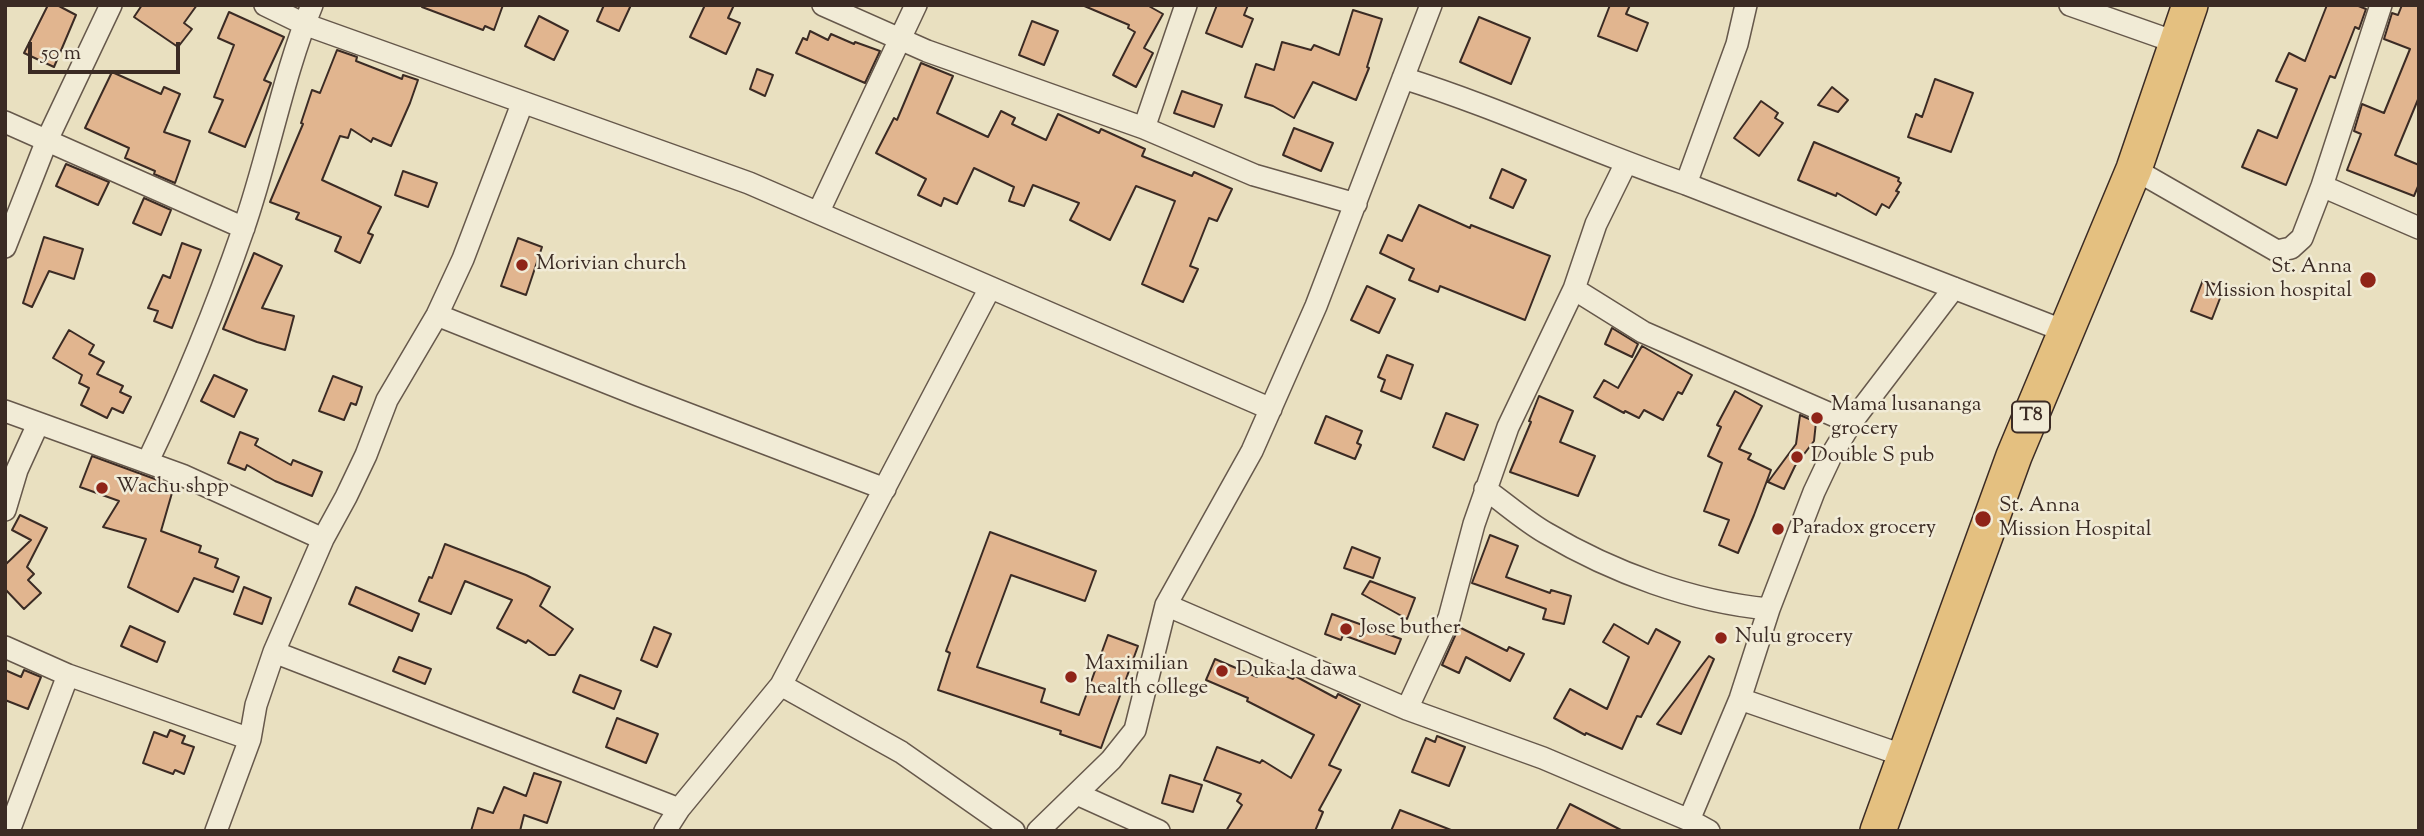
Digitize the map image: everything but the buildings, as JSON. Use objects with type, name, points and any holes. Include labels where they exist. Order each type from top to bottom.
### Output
[{"type":"highway","name":"T8","points":[[1878,831],[2014,456],[2134,169],[2190,5]]},
{"type":"street","points":[[5,247],[47,140],[111,5]]},
{"type":"street","points":[[265,5],[308,15],[522,104],[749,183],[819,211],[1271,409]]},
{"type":"street","points":[[823,5],[927,51],[1144,128],[1254,175],[1356,204]]},
{"type":"street","points":[[819,211],[916,5]]},
{"type":"street","points":[[1144,128],[1186,5]]},
{"type":"street","points":[[1038,831],[1118,753],[1135,730],[1166,606],[1227,499],[1271,409],[1316,306],[1431,5]]},
{"type":"street","points":[[1686,184],[1737,44],[1746,5]]},
{"type":"street","points":[[2070,5],[2178,43]]},
{"type":"street","points":[[2134,169],[2277,251],[2291,248],[2302,238],[2322,186],[2381,5]]},
{"type":"street","points":[[148,461],[177,399],[244,228],[291,62],[308,15]]},
{"type":"street","points":[[1403,78],[1502,111],[1626,163],[2067,332]]},
{"type":"street","points":[[216,831],[250,739],[260,693],[274,652],[323,538],[366,455],[387,400],[437,315],[463,259],[522,104]]},
{"type":"street","points":[[5,122],[244,228]]},
{"type":"street","points":[[1407,709],[1449,618],[1485,489],[1508,427],[1574,289],[1596,223],[1626,163]]},
{"type":"street","points":[[2322,186],[2419,228]]},
{"type":"street","points":[[665,831],[679,808],[781,685],[990,288]]},
{"type":"street","points":[[1689,820],[1740,699],[1769,608],[1830,456],[1851,423],[1954,288]]},
{"type":"street","points":[[1574,289],[1643,332],[1851,423]]},
{"type":"street","points":[[437,315],[885,489]]},
{"type":"street","points":[[5,411],[148,461],[323,538]]},
{"type":"street","points":[[5,510],[17,470],[38,424]]},
{"type":"street","points":[[1485,489],[1544,532],[1589,556],[1681,591],[1721,602],[1769,608]]},
{"type":"street","points":[[1166,606],[1407,709],[1543,758],[1709,831]]},
{"type":"street","points":[[5,647],[68,675],[250,739]]},
{"type":"street","points":[[274,652],[679,808]]},
{"type":"street","points":[[9,831],[68,675]]},
{"type":"street","points":[[781,685],[901,752],[1014,831]]},
{"type":"street","points":[[1740,699],[1905,756]]},
{"type":"street","points":[[1077,794],[1152,829]]},
{"type":"place","name":"Morivian church","points":[[522,265]]},
{"type":"place","name":"St. Anna Mission hospital","points":[[2368,280]]},
{"type":"place","name":"Mama lusananga grocery","points":[[1817,418]]},
{"type":"place","name":"Double S pub","points":[[1797,457]]},
{"type":"place","name":"Wachu shpp","points":[[102,488]]},
{"type":"place","name":"St. Anna Mission Hospital","points":[[1983,519]]},
{"type":"place","name":"Paradox grocery","points":[[1778,529]]},
{"type":"place","name":"Jose buther","points":[[1346,629]]},
{"type":"place","name":"Nulu grocery","points":[[1721,638]]},
{"type":"place","name":"Duka la dawa","points":[[1222,671]]},
{"type":"place","name":"Maximilian health college","points":[[1071,677]]}]
